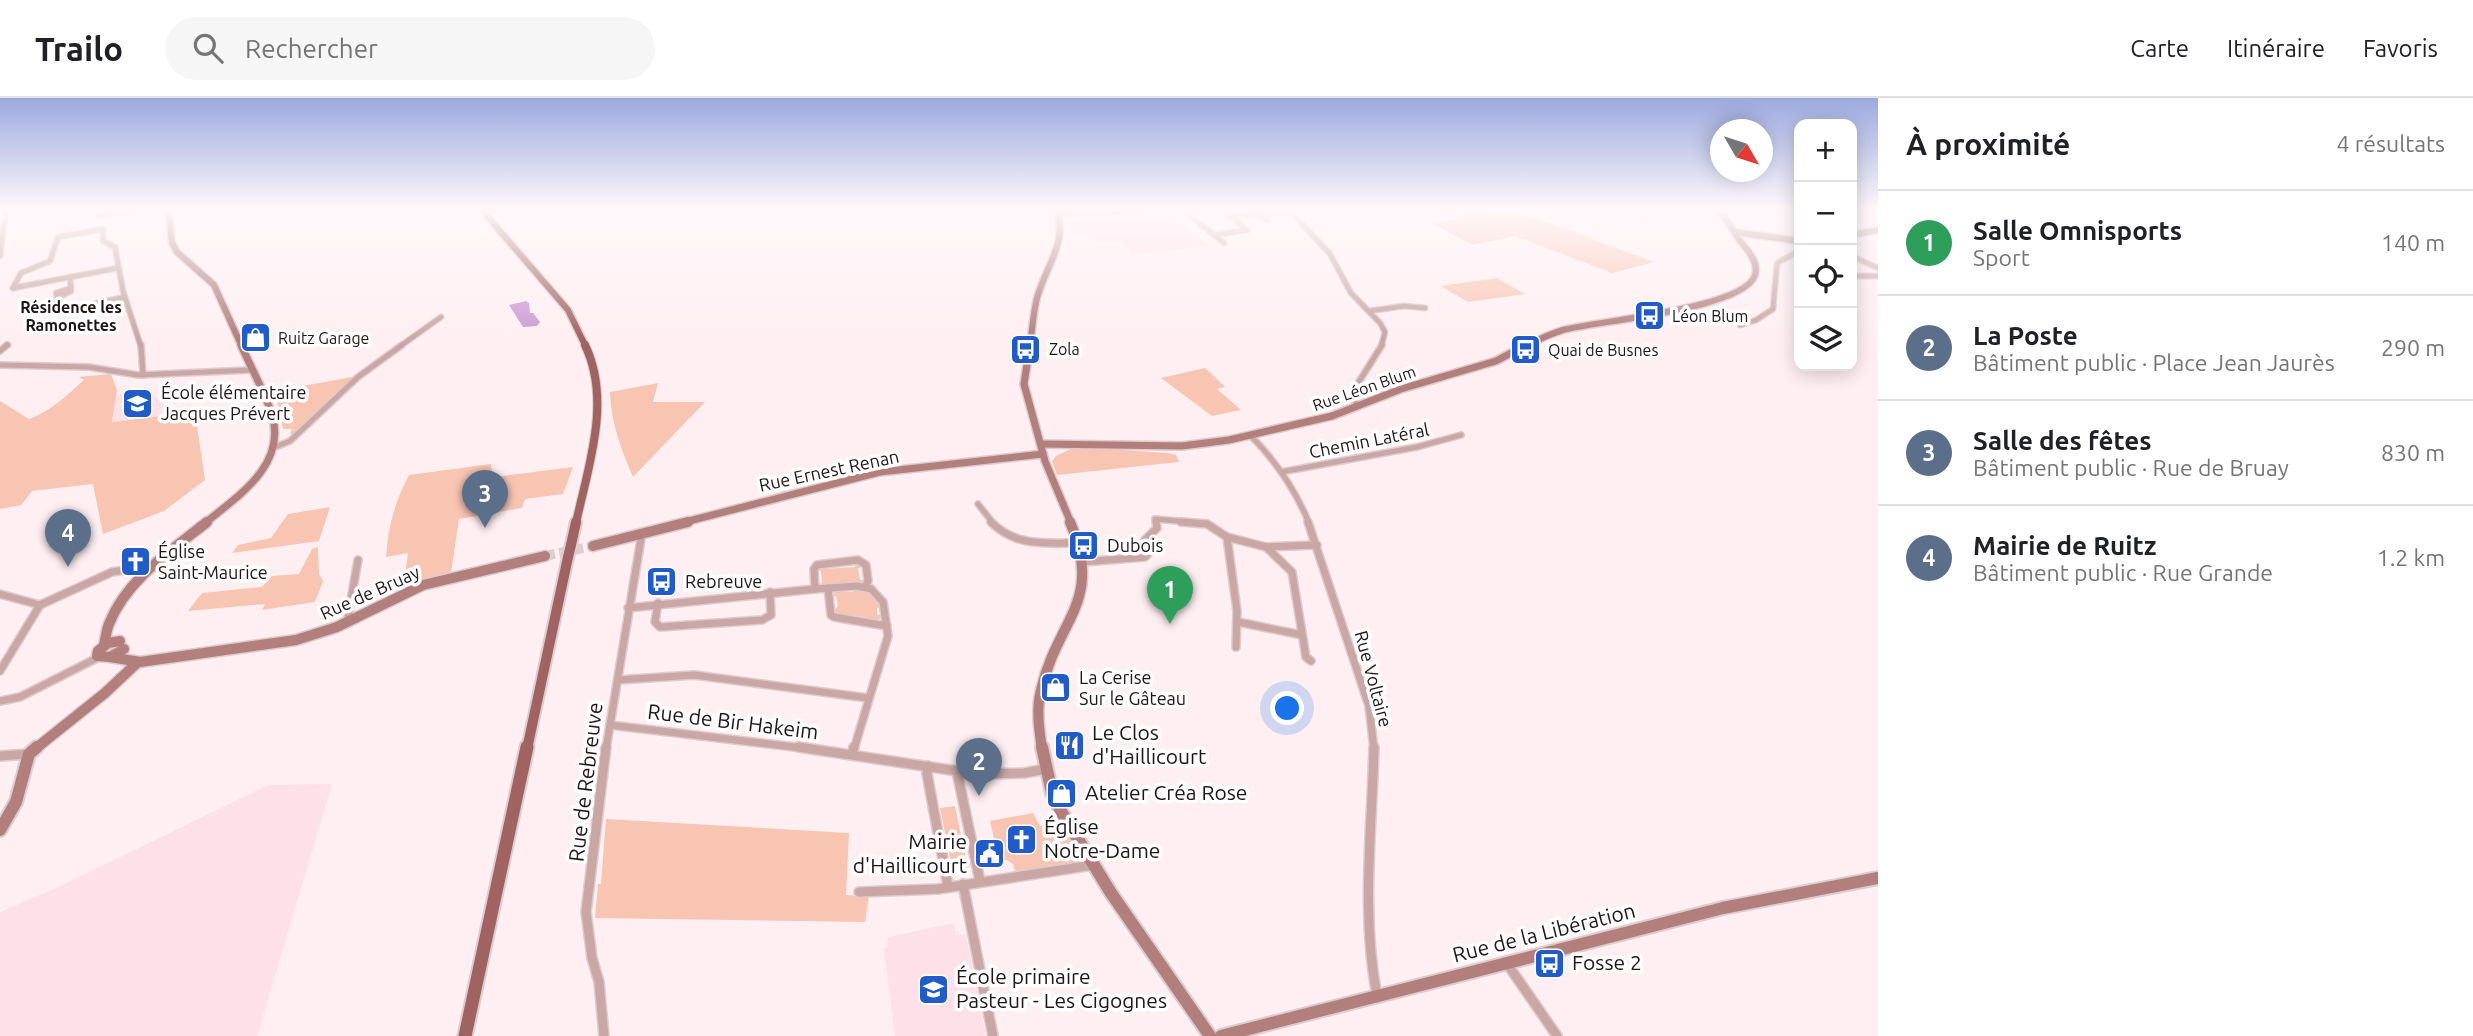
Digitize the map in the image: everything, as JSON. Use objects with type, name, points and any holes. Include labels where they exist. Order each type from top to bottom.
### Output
[{"type":"main road","points":[[465,1036],[595,436],[598,398],[592,359],[568,310],[519,253]]},
{"type":"street","points":[[53,253],[50,261],[21,273],[13,288],[118,268]]},
{"type":"street","points":[[115,253],[141,349],[145,368],[143,375]]},
{"type":"street","points":[[0,701],[20,697],[104,657],[98,651],[106,640],[108,626],[152,566],[248,488],[264,470],[273,448],[275,433],[272,416],[214,285],[178,253]]},
{"type":"street","points":[[1056,253],[1037,298],[1024,384],[1042,449],[1079,543],[1083,562],[1079,601],[1049,666],[1038,704],[1040,738],[1046,769],[1056,803],[1093,865],[1210,1036]]},
{"type":"street","points":[[1329,253],[1351,293],[1381,324],[1384,341],[1350,396],[1358,405]]},
{"type":"street","name":"Rue Léon Blum","points":[[1042,449],[1182,446],[1250,435],[1332,416],[1401,389],[1496,361],[1554,333],[1728,297],[1753,281],[1756,268],[1749,253]]},
{"type":"street","points":[[1740,325],[1759,320],[1772,312],[1777,295],[1777,263],[1794,254]]},
{"type":"street","points":[[1857,258],[1878,268]]},
{"type":"street","points":[[1857,278],[1878,276]]},
{"type":"street","points":[[70,277],[71,288],[57,298],[59,308],[70,309],[125,297]]},
{"type":"street","points":[[1868,277],[1878,281]]},
{"type":"street","points":[[1368,311],[1389,310],[1404,303],[1424,307]]},
{"type":"street","points":[[273,448],[290,441],[358,377],[441,317]]},
{"type":"street","points":[[0,351],[8,345]]},
{"type":"street","points":[[0,365],[89,367],[143,375],[251,370]]},
{"type":"street","name":"Rue Voltaire","points":[[1250,435],[1281,472],[1304,510],[1329,578],[1373,726],[1372,818],[1365,903],[1371,970],[1377,996]]},
{"type":"street","name":"Chemin Latéral","points":[[1281,472],[1417,447],[1461,435]]},
{"type":"street","name":"Rue Ernest Renan","points":[[642,533],[880,472],[1042,449]]},
{"type":"street","points":[[978,503],[988,519],[1006,537],[1026,542],[1079,543]]},
{"type":"street","points":[[1083,562],[1146,557],[1149,553],[1145,540],[1157,528],[1155,519],[1207,524],[1227,537],[1266,547],[1317,545]]},
{"type":"street","points":[[593,545],[642,533]]},
{"type":"street","name":"Rue de Rebreuve","points":[[604,1036],[600,982],[592,958],[586,912],[610,725],[642,533]]},
{"type":"street","points":[[1227,537],[1238,622],[1239,642],[1236,647]]},
{"type":"street","points":[[1266,547],[1292,572],[1306,657],[1311,661]]},
{"type":"street","name":"Rue de Bruay","points":[[104,657],[296,640],[347,623],[423,585],[545,556]]},
{"type":"street","points":[[347,623],[358,561]]},
{"type":"street","points":[[815,589],[814,569],[817,565],[858,561],[866,565],[868,580],[865,587]]},
{"type":"street","points":[[1,671],[40,605],[112,572],[152,566]]},
{"type":"street","points":[[628,608],[828,588],[865,587],[878,594],[883,602],[888,636],[852,754]]},
{"type":"street","points":[[828,588],[831,615],[834,617],[887,626]]},
{"type":"street","points":[[658,603],[655,622],[660,627],[762,620],[771,615],[770,592]]},
{"type":"street","points":[[0,594],[40,605]]},
{"type":"street","points":[[1238,622],[1302,635]]},
{"type":"street","points":[[0,830],[16,802],[29,754],[113,687],[125,673],[127,654],[106,640]]},
{"type":"street","points":[[618,680],[694,675],[868,698]]},
{"type":"street","name":"Rue de Bir Hakeim","points":[[610,725],[852,754],[957,772],[1022,773],[1046,769]]},
{"type":"street","points":[[0,757],[29,754]]},
{"type":"street","points":[[928,766],[927,774],[948,886]]},
{"type":"street","points":[[957,772],[980,881]]},
{"type":"street","points":[[859,892],[909,892],[980,881],[986,883],[1008,880],[1093,865]]},
{"type":"street","name":"Rue de la Libération","points":[[1222,1036],[1723,908],[1878,878]]},
{"type":"street","points":[[963,884],[993,1036]]},
{"type":"street","points":[[1508,965],[1557,1036]]},
{"type":"shaded area","points":[[1559,253],[1629,253],[1654,262],[1612,273]]},
{"type":"shaded area","points":[[1497,278],[1525,294],[1468,302],[1441,286]]},
{"type":"shaded area","points":[[526,301],[529,303],[530,313],[540,322],[537,326],[523,327],[509,305]]},
{"type":"shaded area","points":[[1205,368],[1225,387],[1217,389],[1241,410],[1212,416],[1161,378]]},
{"type":"shaded area","points":[[111,374],[117,390],[112,422],[195,412],[205,480],[164,511],[103,534],[93,484],[32,491],[21,505],[0,509],[0,401],[29,419],[44,412],[84,380],[79,377]]},
{"type":"shaded area","points":[[357,376],[295,434],[290,434],[292,429],[283,429],[277,401],[271,392]]},
{"type":"shaded area","points":[[658,383],[653,402],[705,402],[633,477],[617,436],[610,392]]},
{"type":"shaded area","name":"École élémentaire Jacques Prévert","points":[[131,391],[153,394],[169,410],[157,417],[112,422],[116,395]]},
{"type":"shaded area","points":[[1075,447],[1168,453],[1176,455],[1179,462],[1057,475],[1052,461],[1056,456]]},
{"type":"shaded area","points":[[491,464],[493,477],[573,467],[563,494],[525,499],[522,508],[459,519],[451,573],[403,590],[408,553],[386,557],[393,514],[409,475]]},
{"type":"shaded area","points":[[330,507],[319,541],[232,553],[238,545],[271,538],[288,514]]},
{"type":"shaded area","points":[[318,547],[319,574],[323,581],[315,602],[262,610],[265,604],[188,611],[202,593],[262,587],[272,576],[299,574],[312,549]]},
{"type":"shaded area","points":[[856,564],[863,567],[858,568],[860,580],[865,580],[861,584],[822,584],[821,571],[817,571],[822,566],[823,569],[855,567]]},
{"type":"shaded area","points":[[854,588],[867,591],[877,599],[882,607],[877,608],[877,615],[882,615],[881,618],[874,622],[865,617],[841,614],[840,617],[833,611],[838,606],[836,596],[833,597],[835,592],[853,592]]},
{"type":"shaded area","points":[[332,784],[257,1036],[0,1036],[0,912],[61,886],[268,785]]},
{"type":"shaded area","points":[[955,806],[966,860],[971,864],[968,868],[954,870],[950,867],[940,808]]},
{"type":"shaded area","points":[[1033,813],[1040,826],[1059,820],[1084,864],[1016,875],[1013,864],[1007,860],[999,861],[990,821]]},
{"type":"shaded area","points":[[606,819],[849,833],[846,895],[869,896],[865,922],[595,918],[598,884],[601,884]]},
{"type":"shaded area","name":"École primaire Pasteur - Les Cigognes","points":[[954,923],[956,935],[966,934],[986,1036],[895,1036],[884,949],[887,948],[888,937]]},
{"type":"tunnel","points":[[545,556],[593,546]]},
{"type":"place","name":"Léon Blum","points":[[1649,316]]},
{"type":"place","name":"Ruitz Garage","points":[[255,338]]},
{"type":"place","name":"Zola","points":[[1026,349]]},
{"type":"place","name":"Quai de Busnes","points":[[1525,350]]},
{"type":"place","name":"École élémentaire Jacques Prévert","points":[[138,403]]},
{"type":"place","name":"Salle des fêtes","points":[[485,528]]},
{"type":"place","name":"Dubois","points":[[1084,546]]},
{"type":"place","name":"Église Saint-Maurice","points":[[135,562]]},
{"type":"place","name":"Mairie de Ruitz","points":[[68,567]]},
{"type":"place","name":"Rebreuve","points":[[662,582]]},
{"type":"place","name":"Salle Omnisports","points":[[1170,624]]},
{"type":"place","name":"La Cerise Sur le Gâteau","points":[[1056,688]]},
{"type":"place","name":"Le Clos d'Haillicourt","points":[[1069,745]]},
{"type":"place","name":"Atelier Créa Rose","points":[[1062,793]]},
{"type":"place","name":"La Poste","points":[[979,796]]},
{"type":"place","name":"Église Notre-Dame","points":[[1021,839]]},
{"type":"place","name":"Mairie d'Haillicourt","points":[[990,854]]},
{"type":"place","name":"Fosse 2","points":[[1549,963]]},
{"type":"place","name":"École primaire Pasteur - Les Cigognes","points":[[933,989]]},
{"type":"district","name":"Résidence les Ramonettes","points":[[71,316]]}]
